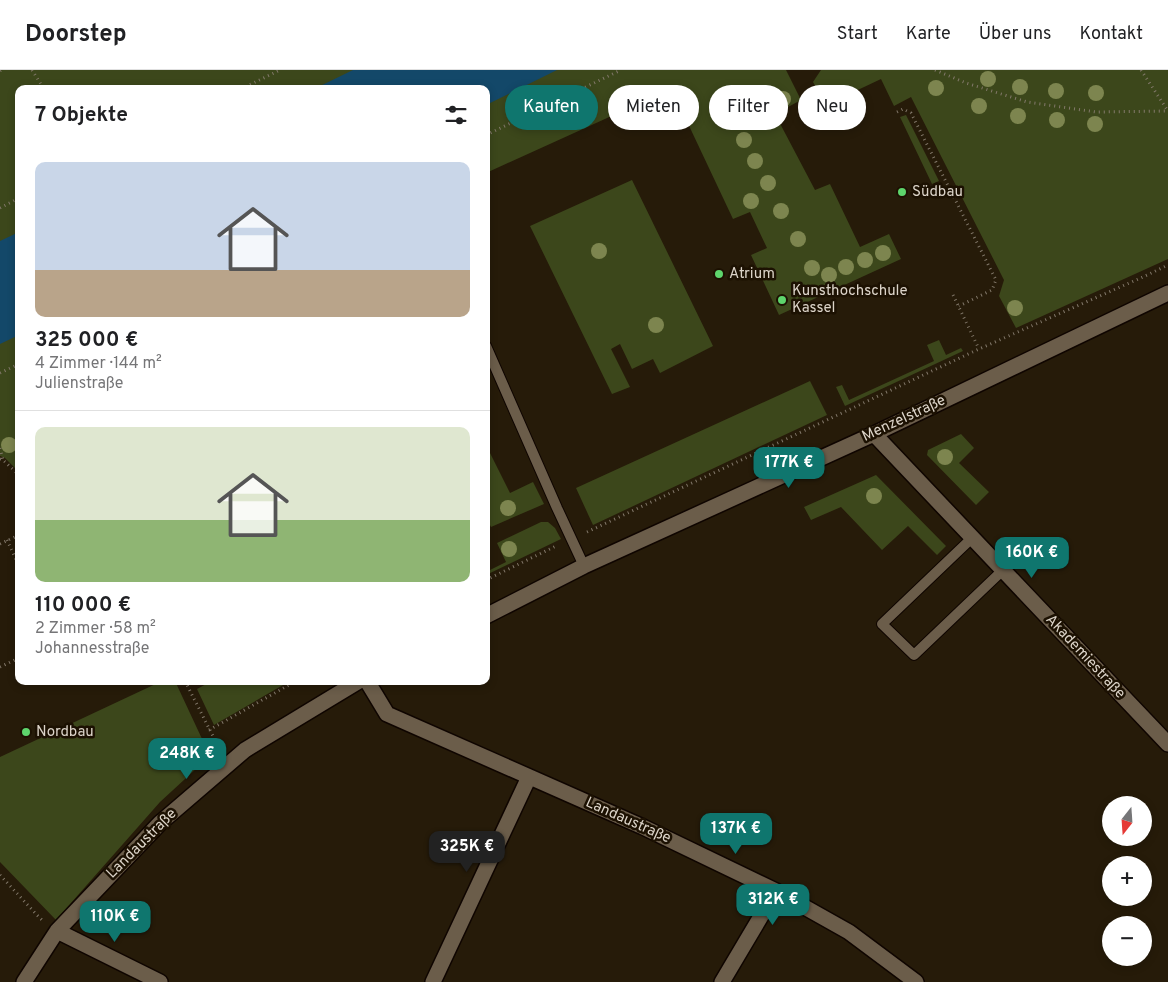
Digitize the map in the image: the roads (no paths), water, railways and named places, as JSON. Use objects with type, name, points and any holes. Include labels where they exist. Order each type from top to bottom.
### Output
[{"type":"street","name":"Menzelstraße","points":[[490,614],[584,566],[874,434],[1168,293]]},
{"type":"street","name":"Akademiestraße","points":[[874,434],[1168,744]]},
{"type":"street","name":"Landaustraße","points":[[24,982],[57,932],[160,823],[245,750],[352,685]]},
{"type":"street","name":"Landaustraße","points":[[369,685],[387,714],[643,827],[776,891],[849,932],[916,982]]},
{"type":"street","points":[[433,982],[529,777]]},
{"type":"street","points":[[722,982],[776,891]]},
{"type":"street","points":[[57,932],[160,982]]},
{"type":"lane","points":[[490,355],[584,566]]},
{"type":"lane","points":[[972,538],[882,624],[914,655],[1003,570]]},
{"type":"water","points":[[353,70],[557,70],[527,85],[505,85],[505,96],[490,103],[490,85],[322,85]]},
{"type":"water","points":[[15,234],[15,337],[0,344],[0,241]]},
{"type":"place","name":"Südbau","points":[[902,192]]},
{"type":"place","name":"Atrium","points":[[719,274]]},
{"type":"place","name":"Kunsthochschule Kassel","points":[[782,300]]},
{"type":"place","name":"Nordbau","points":[[26,732]]}]
